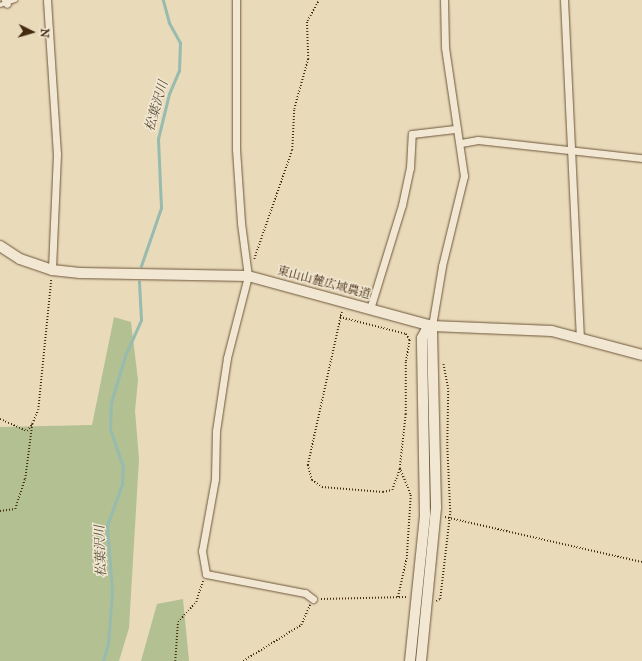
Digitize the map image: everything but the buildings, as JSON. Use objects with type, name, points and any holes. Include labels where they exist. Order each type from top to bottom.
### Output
[{"type":"street","points":[[46,0],[57,154],[52,270]]},
{"type":"street","points":[[236,0],[236,149],[241,223],[248,276],[227,358],[216,431],[215,479],[202,551],[206,574],[305,593],[313,598]]},
{"type":"street","points":[[421,661],[436,515],[431,325],[442,266],[464,176],[461,143],[455,129],[445,47],[444,0]]},
{"type":"street","points":[[564,0],[570,152],[580,337]]},
{"type":"street","points":[[370,308],[402,205],[410,168],[412,134],[455,129]]},
{"type":"street","points":[[461,143],[478,140],[570,152],[642,158]]},
{"type":"street","name":"東山山麓広域農道","points":[[0,246],[20,259],[52,270],[80,273],[248,276],[431,325],[520,328],[552,331],[580,337],[642,356]]},
{"type":"street","points":[[410,661],[415,599],[425,514],[422,338],[431,325]]},
{"type":"lane","points":[[4,3],[15,0]]},
{"type":"path","points":[[253,261],[292,150],[294,109],[308,59],[307,21],[319,0]]},
{"type":"path","points":[[0,419],[27,431],[38,410],[52,270]]},
{"type":"path","points":[[340,317],[406,334],[410,340],[406,362],[406,414],[400,468],[392,490],[383,492],[322,487],[312,480],[308,465],[340,317],[344,302]]},
{"type":"path","points":[[0,511],[15,509],[25,479],[32,424]]},
{"type":"path","points":[[398,598],[407,558],[411,495],[400,468]]},
{"type":"path","points":[[436,515],[642,562]]},
{"type":"path","points":[[175,661],[178,622],[196,602],[206,574]]},
{"type":"path","points":[[243,661],[301,625],[313,598],[415,599]]},
{"type":"green space","points":[[114,317],[131,322],[138,380],[135,411],[139,459],[129,628],[119,661],[0,661],[0,427],[92,425]]},
{"type":"green space","points":[[183,599],[189,661],[141,661],[157,604]]},
{"type":"waterway","name":"松葉沢川","points":[[141,266],[161,208],[158,139],[169,94],[179,71],[180,43],[169,23],[163,0]]},
{"type":"waterway","name":"松葉沢川","points":[[103,661],[108,644],[112,592],[107,526],[122,484],[123,467],[110,429],[111,403],[125,356],[141,320],[139,282]]}]
